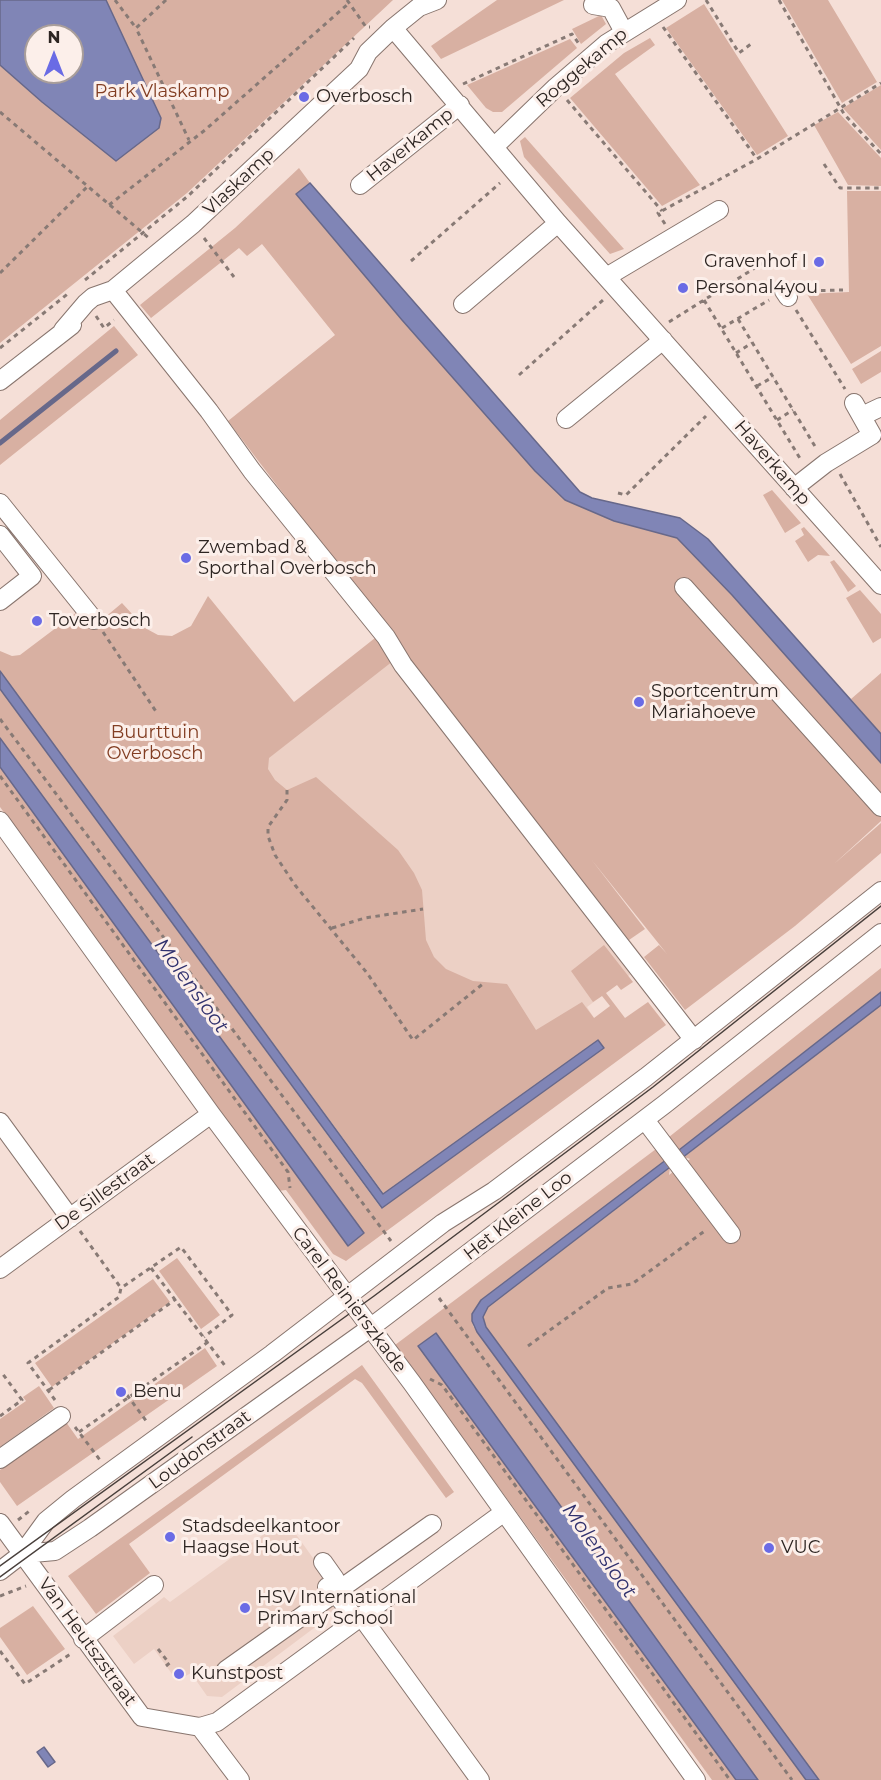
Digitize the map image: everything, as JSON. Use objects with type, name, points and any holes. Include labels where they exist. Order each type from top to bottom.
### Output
[{"type":"street","name":"Roggekamp","points":[[495,146],[556,87],[589,59],[624,32],[677,0]]},
{"type":"street","name":"Vlaskamp","points":[[0,381],[63,330],[80,308],[93,297],[113,290],[194,224],[359,69],[378,60],[397,33],[424,18],[432,1]]},
{"type":"street","points":[[593,5],[611,8],[624,32]]},
{"type":"street","name":"Haverkamp","points":[[397,33],[558,223],[881,585]]},
{"type":"street","name":"Haverkamp","points":[[360,185],[454,98]]},
{"type":"street","points":[[612,282],[672,238],[719,210]]},
{"type":"street","points":[[463,304],[558,223]]},
{"type":"street","points":[[113,290],[209,411],[252,471],[386,637],[403,665],[694,1040]]},
{"type":"street","points":[[566,419],[659,335]]},
{"type":"street","points":[[794,488],[826,463],[872,435],[858,410],[881,407]]},
{"type":"street","points":[[0,503],[94,620]]},
{"type":"street","points":[[0,535],[32,576],[0,601]]},
{"type":"street","points":[[684,587],[881,807]]},
{"type":"street","name":"Carel Reinierszkade","points":[[0,821],[211,1114],[412,1383],[503,1514],[696,1780]]},
{"type":"street","name":"Het Kleine Loo","points":[[346,1295],[443,1223],[494,1191],[646,1077],[881,891]]},
{"type":"street","name":"Het Kleine Loo","points":[[370,1328],[645,1120],[881,933]]},
{"type":"street","points":[[646,1077],[665,1104]]},
{"type":"street","name":"De Sillestraat","points":[[0,1269],[211,1114]]},
{"type":"street","points":[[645,1120],[725,1227]]},
{"type":"street","points":[[0,1122],[70,1218]]},
{"type":"street","name":"Loudonstraat","points":[[0,1571],[22,1554],[46,1521],[272,1354],[346,1295]]},
{"type":"street","name":"Loudonstraat","points":[[22,1554],[55,1551],[370,1328]]},
{"type":"street","points":[[0,1459],[61,1416]]},
{"type":"street","points":[[240,1780],[200,1727],[217,1722],[503,1514]]},
{"type":"street","name":"Van Heutszstraat","points":[[0,1523],[80,1644],[142,1717],[200,1727]]},
{"type":"street","points":[[226,1670],[331,1589],[432,1524]]},
{"type":"street","points":[[323,1562],[335,1579],[331,1589]]},
{"type":"street","points":[[80,1644],[154,1585]]},
{"type":"street","points":[[331,1589],[358,1618],[480,1780]]},
{"type":"path","points":[[115,0],[136,28],[189,140]]},
{"type":"path","points":[[136,28],[166,0]]},
{"type":"path","points":[[706,0],[739,53],[751,44]]},
{"type":"path","points":[[779,0],[840,107],[881,154]]},
{"type":"path","points":[[109,205],[189,140],[205,130],[347,2],[366,27],[397,33]]},
{"type":"path","points":[[654,14],[757,159]]},
{"type":"path","points":[[83,282],[188,196],[366,27]]},
{"type":"path","points":[[454,98],[572,34],[589,59]]},
{"type":"path","points":[[672,238],[658,213],[757,159],[881,82]]},
{"type":"path","points":[[556,87],[662,211]]},
{"type":"path","points":[[0,112],[144,233],[162,252]]},
{"type":"path","points":[[824,164],[840,188],[881,188]]},
{"type":"path","points":[[411,261],[514,171]]},
{"type":"path","points":[[0,273],[87,187]]},
{"type":"path","points":[[194,224],[234,277]]},
{"type":"path","points":[[659,335],[704,300],[766,261]]},
{"type":"path","points":[[519,375],[612,282]]},
{"type":"path","points":[[0,348],[74,289]]},
{"type":"path","points":[[722,328],[786,294],[843,290]]},
{"type":"path","points":[[786,294],[858,410]]},
{"type":"path","points":[[704,300],[810,475]]},
{"type":"path","points":[[738,318],[826,463],[835,466],[881,546]]},
{"type":"path","points":[[736,353],[752,343]]},
{"type":"path","points":[[757,386],[773,376]]},
{"type":"path","points":[[618,493],[626,495],[719,403]]},
{"type":"path","points":[[777,420],[793,410]]},
{"type":"path","points":[[94,620],[157,713]]},
{"type":"path","points":[[0,719],[400,1255]]},
{"type":"path","points":[[0,776],[288,1172],[291,1193]]},
{"type":"path","points":[[287,790],[287,800],[268,827],[271,846],[285,871],[367,973],[413,1040],[484,983]]},
{"type":"path","points":[[332,928],[365,918],[423,909]]},
{"type":"path","points":[[70,1218],[121,1288]]},
{"type":"path","points":[[528,1346],[608,1288],[632,1284],[725,1227]]},
{"type":"path","points":[[176,1299],[49,1392],[28,1363],[119,1297],[121,1288],[181,1247],[232,1315],[204,1337]]},
{"type":"path","points":[[151,1268],[226,1367]]},
{"type":"path","points":[[430,1284],[792,1780]]},
{"type":"path","points":[[80,1432],[128,1396],[208,1342]]},
{"type":"path","points":[[0,1416],[22,1400],[2,1373]]},
{"type":"path","points":[[412,1383],[433,1380],[442,1385],[730,1780]]},
{"type":"path","points":[[128,1396],[149,1424]]},
{"type":"path","points":[[0,1651],[25,1684],[80,1644]]},
{"type":"path","points":[[158,1649],[169,1663]]},
{"type":"shaded area","points":[[403,651],[647,962],[587,1007],[594,1018],[398,1160],[162,842]]},
{"type":"shaded area","name":"HSV International Primary School","points":[[285,1519],[346,1604],[222,1697],[207,1696],[191,1673],[177,1681],[154,1649],[134,1664],[113,1636],[164,1597],[170,1602]]},
{"type":"green space","name":"Park Vlaskamp","points":[[0,0],[393,0],[187,193],[0,343]]},
{"type":"green space","points":[[497,0],[564,0],[441,59],[431,46]]},
{"type":"green space","points":[[782,0],[828,0],[877,82],[842,103]]},
{"type":"green space","points":[[704,4],[788,136],[757,155],[666,28]]},
{"type":"green space","points":[[601,15],[606,24],[581,44],[572,29]]},
{"type":"green space","points":[[650,38],[655,45],[615,74],[700,185],[662,206],[570,98],[624,53]]},
{"type":"green space","points":[[570,39],[577,48],[502,112],[493,112],[486,108],[467,85]]},
{"type":"green space","points":[[881,85],[881,150],[843,108]]},
{"type":"green space","points":[[838,112],[881,158],[881,186],[848,185],[814,125]]},
{"type":"green space","points":[[525,137],[624,249],[610,254],[524,157],[520,141]]},
{"type":"green space","name":"Sportcentrum Mariahoeve","points":[[299,168],[310,183],[296,194],[402,320],[535,471],[565,500],[614,521],[677,538],[732,595],[881,763],[881,821],[834,864],[881,823],[881,853],[795,926],[685,1010],[644,957],[659,945],[667,954],[591,859],[645,929],[629,940],[403,651],[228,421],[335,335],[262,244],[247,256],[239,248],[151,318],[140,305],[235,228]]},
{"type":"green space","points":[[847,191],[881,191],[881,346],[851,364],[807,294],[849,292]]},
{"type":"green space","points":[[114,326],[138,355],[0,465],[0,420]]},
{"type":"green space","points":[[881,351],[881,372],[861,384],[852,369]]},
{"type":"green space","points":[[772,490],[801,523],[785,533],[763,495]]},
{"type":"green space","points":[[804,527],[830,556],[818,555],[808,562],[795,541],[804,535],[801,529]]},
{"type":"green space","points":[[834,560],[856,586],[848,592],[830,562]]},
{"type":"green space","points":[[860,590],[881,614],[881,638],[873,643],[846,598]]},
{"type":"green space","name":"Buurttuin Overbosch","points":[[208,596],[294,702],[375,638],[393,661],[269,758],[268,769],[275,780],[287,790],[316,777],[398,850],[414,873],[422,890],[426,940],[434,957],[446,969],[473,981],[507,984],[536,1030],[582,1002],[594,1018],[610,1006],[602,996],[593,1002],[571,971],[604,945],[633,982],[621,990],[617,985],[606,993],[625,1018],[648,1002],[666,1025],[346,1261],[333,1254],[286,1190],[278,1191],[0,807],[0,767],[348,1245],[363,1233],[0,738],[0,689],[381,1208],[598,1040],[384,1194],[0,671],[0,651],[12,656],[20,655],[77,612],[91,629],[122,603],[145,628],[158,635],[172,636],[191,626]]},
{"type":"green space","points":[[881,673],[881,734],[851,699]]},
{"type":"green space","points":[[881,968],[881,992],[679,1150],[669,1137]]},
{"type":"green space","name":"VUC","points":[[881,1005],[881,1780],[819,1780],[486,1327],[483,1317],[488,1307],[670,1168],[669,1175],[690,1159],[684,1157]]},
{"type":"green space","points":[[656,1149],[665,1161],[481,1300],[472,1314],[473,1326],[806,1780],[758,1780],[436,1333],[418,1346],[736,1780],[712,1780],[395,1345]]},
{"type":"green space","points":[[177,1258],[220,1315],[201,1329],[159,1271]]},
{"type":"green space","points":[[153,1279],[170,1302],[52,1387],[35,1363]]},
{"type":"green space","points":[[205,1348],[217,1366],[17,1506],[0,1482],[0,1470],[66,1422],[78,1439]]},
{"type":"green space","points":[[362,1365],[454,1492],[446,1498],[362,1383],[355,1379],[129,1544],[150,1573],[96,1614],[68,1576]]},
{"type":"green space","points":[[39,1386],[54,1408],[0,1447],[0,1419],[26,1401],[23,1397]]},
{"type":"green space","points":[[33,1606],[65,1649],[27,1675],[0,1637],[0,1628]]},
{"type":"water","points":[[0,0],[106,0],[161,118],[159,128],[116,161],[0,65]]},
{"type":"water","points":[[310,183],[580,492],[592,498],[680,518],[708,539],[881,734],[881,763],[732,595],[677,538],[614,521],[565,500],[535,471],[402,320],[296,194]]},
{"type":"water","points":[[0,671],[383,1194],[598,1040],[604,1048],[382,1208],[0,689]]},
{"type":"water","points":[[0,738],[364,1233],[348,1246],[0,767]]},
{"type":"water","points":[[881,992],[881,1005],[488,1307],[483,1317],[486,1327],[819,1780],[806,1780],[477,1332],[472,1321],[472,1314],[481,1300],[679,1150]]},
{"type":"water","points":[[436,1333],[758,1780],[736,1780],[418,1346]]},
{"type":"water","points":[[44,1747],[55,1762],[48,1767],[37,1752]]},
{"type":"waterway","points":[[0,443],[116,351]]},
{"type":"tram line","points":[[0,1566],[374,1296],[653,1087],[881,906]]},
{"type":"tram line","points":[[0,1577],[192,1437]]},
{"type":"place","name":"Overbosch","points":[[304,97]]},
{"type":"place","name":"Gravenhof I","points":[[819,262]]},
{"type":"place","name":"Personal4you","points":[[683,288]]},
{"type":"place","name":"Zwembad & Sporthal Overbosch","points":[[186,558]]},
{"type":"place","name":"Toverbosch","points":[[37,621]]},
{"type":"place","name":"Sportcentrum Mariahoeve","points":[[639,702]]},
{"type":"place","name":"Benu","points":[[121,1392]]},
{"type":"place","name":"Stadsdeelkantoor Haagse Hout","points":[[170,1537]]},
{"type":"place","name":"VUC","points":[[769,1548]]},
{"type":"place","name":"HSV International Primary School","points":[[245,1608]]},
{"type":"place","name":"Kunstpost","points":[[179,1674]]},
{"type":"water label","name":"Molensloot","points":[[191,986]]},
{"type":"water label","name":"Molensloot","points":[[599,1551]]}]
